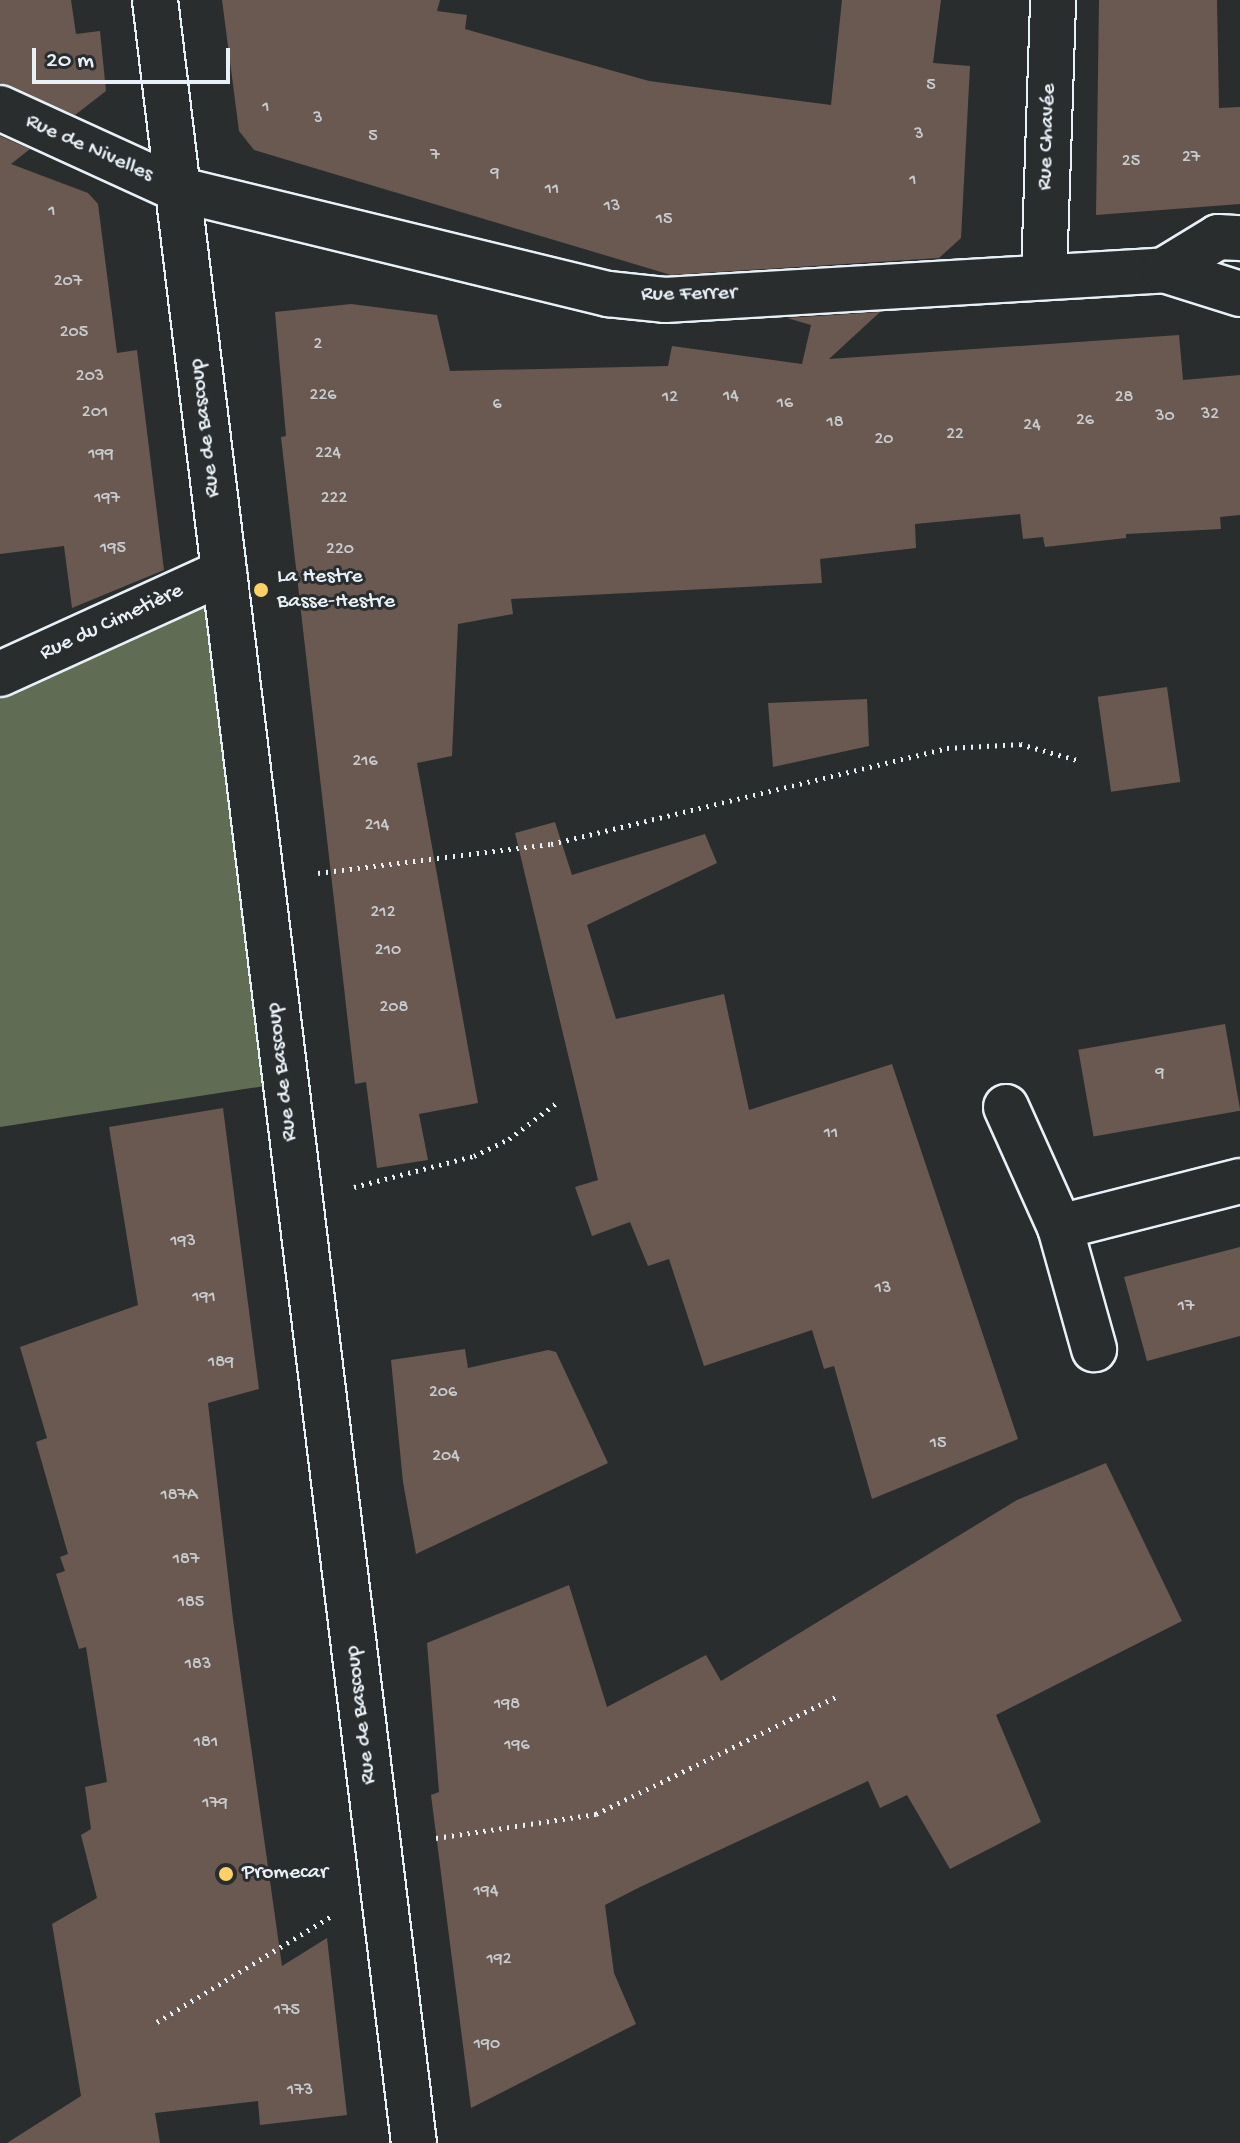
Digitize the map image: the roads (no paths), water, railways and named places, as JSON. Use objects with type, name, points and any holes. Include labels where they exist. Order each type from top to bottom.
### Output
[{"type":"street","name":"Rue de Bascoup","points":[[155,0],[414,2143]]},
{"type":"street","name":"Rue Chavée","points":[[1044,275],[1053,0]]},
{"type":"street","name":"Rue de Nivelles","points":[[0,108],[177,189]]},
{"type":"street","name":"Rue Ferrer","points":[[177,189],[608,294],[665,300],[1164,270],[1240,294]]},
{"type":"street","name":"Rue Ferrer","points":[[1164,270],[1218,237],[1240,238]]},
{"type":"street","name":"Rue du Cimetière","points":[[0,674],[224,572]]},
{"type":"street","points":[[1006,1107],[1060,1227],[1094,1349]]},
{"type":"street","points":[[1060,1227],[1240,1181]]},
{"type":"place","name":"La Hestre Basse-Hestre","points":[[261,590]]},
{"type":"place","name":"Promecar","points":[[226,1874]]}]
